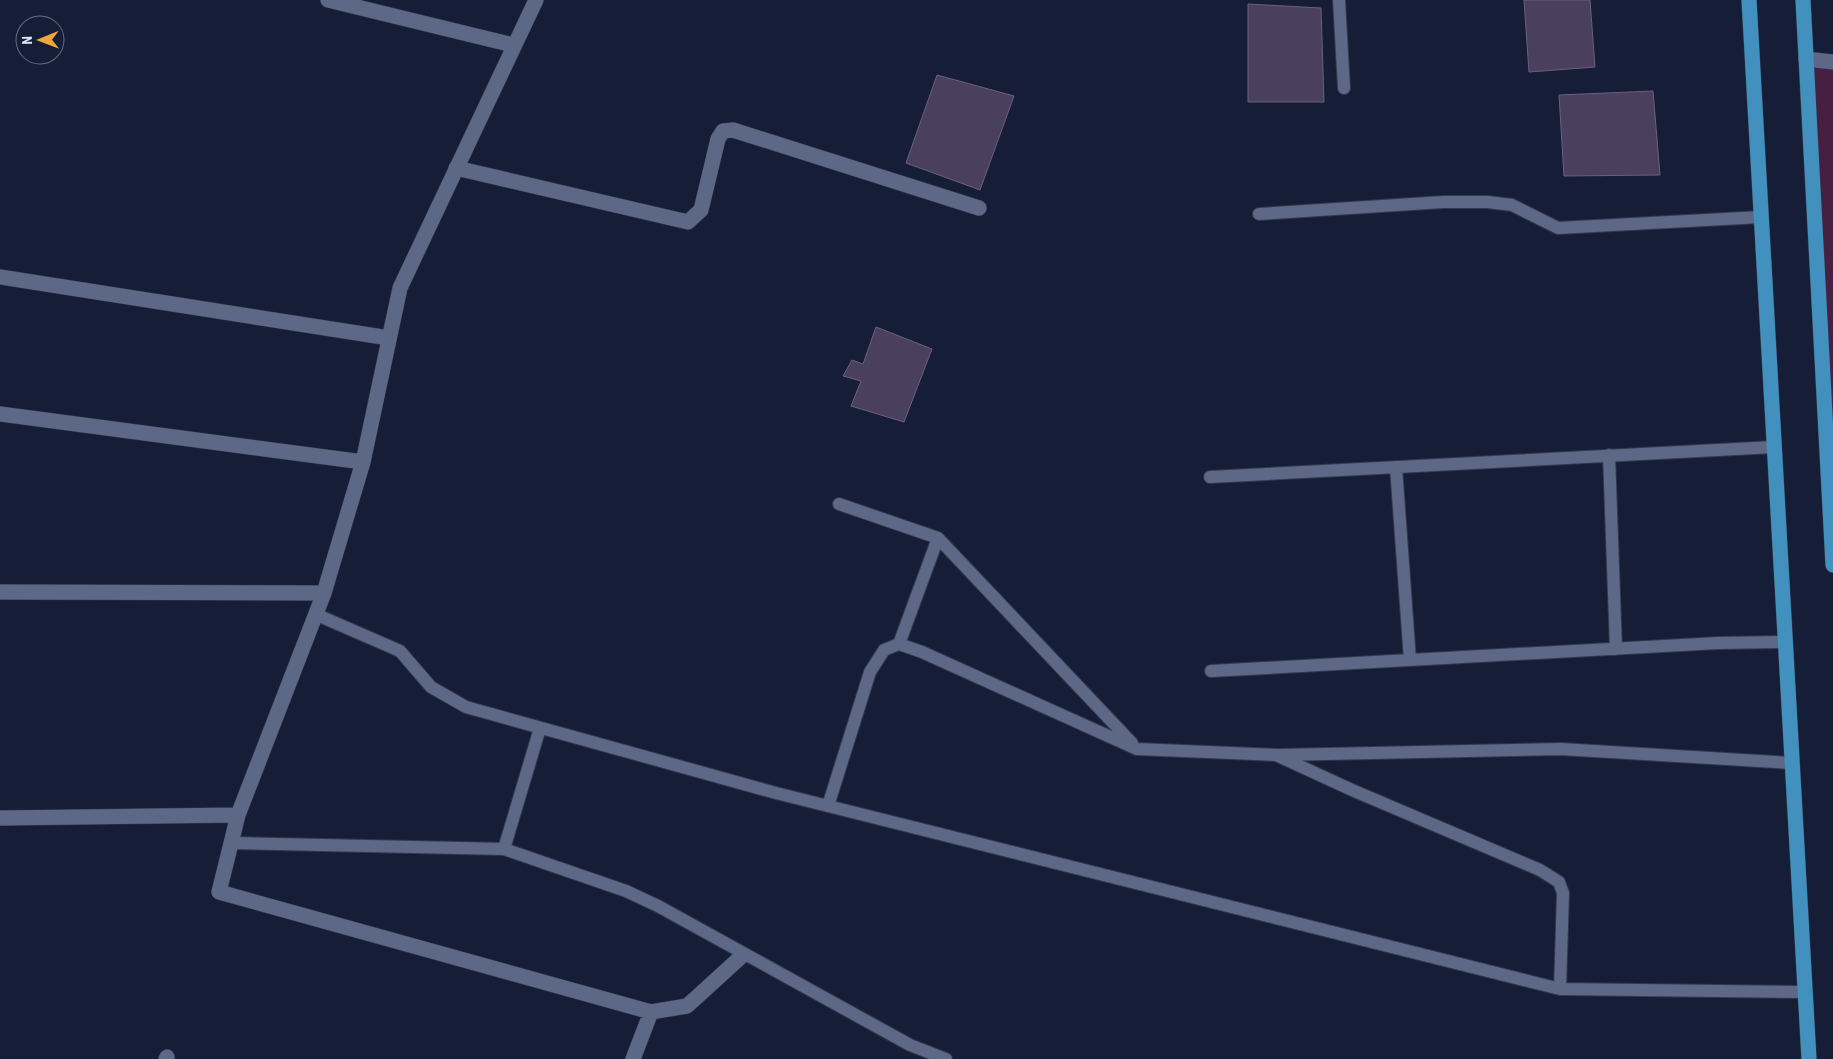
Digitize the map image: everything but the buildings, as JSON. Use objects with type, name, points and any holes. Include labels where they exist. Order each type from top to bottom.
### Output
[{"type":"highway","points":[[1749,0],[1809,1059]]},
{"type":"highway","points":[[1803,0],[1833,565]]},
{"type":"street","points":[[328,0],[513,45]]},
{"type":"street","points":[[536,0],[513,45],[400,288],[363,462],[324,593],[238,815],[219,892],[651,1012],[687,1006],[743,954]]},
{"type":"street","points":[[1806,58],[1833,62]]},
{"type":"street","points":[[456,168],[688,222],[701,210],[718,139],[723,131],[733,130],[979,208]]},
{"type":"street","points":[[0,276],[389,338]]},
{"type":"street","points":[[0,414],[363,462]]},
{"type":"street","points":[[0,592],[324,593]]},
{"type":"street","points":[[0,818],[238,815]]},
{"type":"street","points":[[633,1059],[651,1012]]},
{"type":"lane","points":[[1339,0],[1344,88]]},
{"type":"lane","points":[[1259,214],[1443,202],[1488,202],[1512,205],[1558,228],[1761,217]]},
{"type":"lane","points":[[1210,477],[1774,447]]},
{"type":"lane","points":[[1609,455],[1616,649]]},
{"type":"lane","points":[[1396,467],[1410,660]]},
{"type":"lane","points":[[839,504],[938,538],[1137,749]]},
{"type":"lane","points":[[898,644],[938,538]]},
{"type":"lane","points":[[315,614],[400,652],[432,687],[466,707],[828,806],[1452,960],[1560,989],[1806,992]]},
{"type":"lane","points":[[1211,671],[1616,649],[1785,642]]},
{"type":"lane","points":[[828,806],[870,672],[884,650],[898,644],[922,652],[1137,749],[1276,755],[1561,749],[1792,763]]},
{"type":"lane","points":[[504,849],[540,728]]},
{"type":"lane","points":[[1276,755],[1352,790],[1540,870],[1559,882],[1563,893],[1560,989]]},
{"type":"lane","points":[[232,843],[504,849],[626,891],[658,906],[910,1045],[946,1059]]},
{"type":"shaded area","points":[[1806,59],[1833,61],[1833,542]]}]
